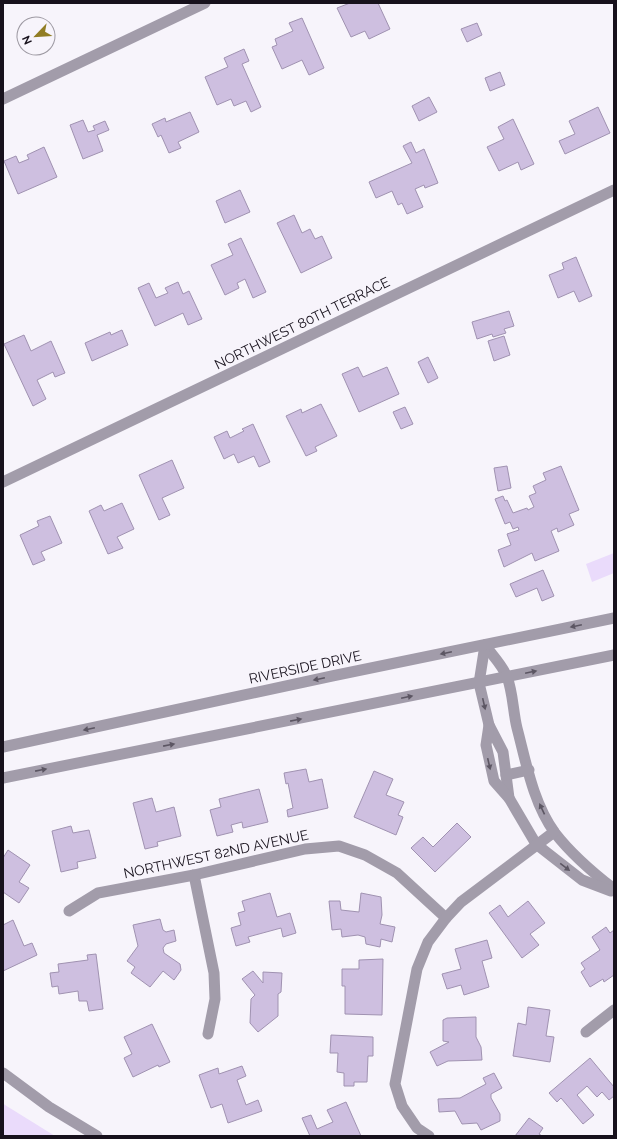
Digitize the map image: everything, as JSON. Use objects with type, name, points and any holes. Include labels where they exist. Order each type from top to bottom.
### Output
[{"type":"street","points":[[3,99],[205,3]]},
{"type":"street","name":"NORTHWEST 80TH TERRACE","points":[[3,482],[614,190]]},
{"type":"street","name":"RIVERSIDE DRIVE","points":[[3,747],[614,618]]},
{"type":"street","points":[[485,645],[507,677],[516,725],[529,770],[541,805],[554,832],[587,868],[614,889]]},
{"type":"street","points":[[485,645],[479,683],[490,726],[503,752],[509,798]]},
{"type":"street","points":[[3,778],[614,655]]},
{"type":"street","points":[[490,726],[486,745],[494,781],[509,798],[536,844],[582,880],[614,892]]},
{"type":"street","points":[[506,775],[529,770]]},
{"type":"street","points":[[429,1136],[417,1128],[402,1106],[395,1084],[417,969],[428,942],[446,918],[461,902],[536,844],[554,832]]},
{"type":"street","name":"NORTHWEST 82ND AVENUE","points":[[69,911],[98,893],[194,875],[305,849],[339,846],[364,855],[397,874],[446,918]]},
{"type":"street","points":[[194,875],[214,973],[215,999],[208,1034]]},
{"type":"street","points":[[586,1032],[614,1010]]},
{"type":"street","points":[[3,1073],[49,1107],[97,1136]]},
{"type":"shaded area","points":[[614,553],[614,573],[592,582],[586,564]]},
{"type":"shaded area","points":[[3,1103],[5,1105],[55,1136],[3,1136]]},
{"type":"building","points":[[350,3],[378,3],[390,29],[369,39],[365,31],[351,37],[337,8]]},
{"type":"building","points":[[302,18],[324,68],[309,75],[302,60],[282,69],[272,47],[277,45],[275,39],[293,31],[289,23]]},
{"type":"building","points":[[477,23],[482,35],[467,42],[461,29]]},
{"type":"building","points":[[244,49],[249,61],[242,64],[261,107],[251,112],[246,101],[234,106],[231,99],[217,105],[205,77],[228,67],[224,58]]},
{"type":"building","points":[[500,72],[505,85],[490,91],[485,78]]},
{"type":"building","points":[[429,97],[437,112],[419,121],[412,106]]},
{"type":"building","points":[[598,107],[610,133],[565,154],[559,141],[575,134],[569,121]]},
{"type":"building","points":[[190,112],[199,132],[178,142],[181,148],[169,153],[161,135],[158,137],[152,124],[165,118],[166,122]]},
{"type":"building","points":[[513,119],[534,164],[521,170],[518,162],[499,171],[487,147],[504,139],[498,127]]},
{"type":"building","points":[[83,120],[88,132],[95,130],[93,126],[105,121],[109,130],[97,135],[103,151],[83,159],[70,125]]},
{"type":"building","points":[[411,142],[416,153],[424,149],[438,183],[425,188],[424,185],[415,189],[423,207],[407,214],[402,203],[398,205],[392,191],[376,198],[369,182],[412,163],[403,146]]},
{"type":"building","points":[[44,147],[57,177],[18,194],[4,161],[16,156],[19,163],[29,159],[27,155]]},
{"type":"building","points":[[240,190],[250,212],[225,223],[216,201]]},
{"type":"building","points":[[294,215],[302,233],[310,229],[315,239],[322,236],[332,258],[301,273],[277,223]]},
{"type":"building","points":[[241,238],[266,292],[253,298],[245,279],[237,283],[239,288],[225,295],[211,265],[233,255],[228,244]]},
{"type":"building","points":[[576,257],[592,296],[579,302],[574,291],[558,298],[549,275],[564,269],[562,263]]},
{"type":"building","points":[[178,282],[183,294],[189,291],[202,319],[188,325],[183,313],[155,326],[138,288],[149,283],[156,298],[168,293],[165,288]]},
{"type":"building","points":[[509,311],[514,326],[504,329],[506,333],[493,337],[492,334],[477,339],[472,322]]},
{"type":"building","points":[[122,330],[128,345],[92,361],[85,343],[110,332],[111,335]]},
{"type":"building","points":[[24,335],[31,351],[51,341],[65,373],[55,377],[53,372],[37,380],[46,399],[33,406],[4,344]]},
{"type":"building","points":[[504,336],[510,355],[494,361],[488,341]]},
{"type":"building","points":[[428,357],[438,378],[428,383],[418,362]]},
{"type":"building","points":[[358,367],[363,377],[387,367],[399,394],[359,412],[342,374]]},
{"type":"building","points":[[321,404],[337,436],[315,447],[317,451],[306,456],[286,416],[301,409],[302,413]]},
{"type":"building","points":[[405,407],[413,424],[401,429],[393,412]]},
{"type":"building","points":[[253,424],[270,462],[259,467],[254,456],[238,463],[234,454],[224,459],[214,437],[227,431],[230,438],[244,431],[242,429]]},
{"type":"building","points":[[172,460],[184,488],[162,498],[170,515],[159,520],[139,475]]},
{"type":"building","points":[[507,466],[511,488],[498,491],[494,468]]},
{"type":"building","points":[[561,466],[579,510],[569,514],[574,525],[558,532],[557,528],[551,531],[559,551],[535,561],[532,553],[504,567],[498,550],[511,545],[507,534],[519,530],[518,527],[513,529],[510,522],[505,524],[495,499],[503,496],[505,501],[507,500],[513,513],[527,508],[528,510],[534,507],[529,496],[536,493],[533,486],[546,480],[543,473]]},
{"type":"building","points":[[122,503],[134,529],[117,537],[123,548],[108,554],[89,511],[101,505],[104,511]]},
{"type":"building","points":[[50,516],[62,543],[41,552],[45,560],[33,565],[20,535],[39,526],[37,521]]},
{"type":"building","points":[[543,570],[554,596],[542,601],[537,588],[516,597],[510,584]]},
{"type":"building","points":[[306,769],[309,782],[322,779],[328,808],[288,817],[287,810],[293,808],[288,783],[286,784],[284,773]]},
{"type":"building","points":[[374,771],[393,779],[386,795],[404,802],[398,815],[403,817],[396,835],[354,817]]},
{"type":"building","points":[[259,789],[268,822],[243,828],[242,822],[231,825],[233,832],[217,836],[210,810],[221,807],[219,799]]},
{"type":"building","points":[[152,798],[156,812],[174,807],[181,836],[157,842],[158,846],[145,849],[133,803]]},
{"type":"building","points":[[457,823],[471,837],[435,872],[411,848],[423,837],[433,847]]},
{"type":"building","points":[[71,826],[73,833],[89,830],[96,858],[77,862],[78,868],[61,872],[52,831]]},
{"type":"building","points":[[8,850],[30,865],[19,882],[29,888],[19,903],[3,892],[3,858]]},
{"type":"building","points":[[270,893],[277,917],[290,913],[296,933],[283,937],[281,928],[248,937],[250,942],[236,946],[231,928],[241,925],[238,913],[245,911],[242,901]]},
{"type":"building","points":[[361,893],[381,897],[382,915],[380,924],[395,927],[392,942],[381,939],[380,947],[366,944],[365,937],[358,935],[342,937],[341,929],[332,930],[329,901],[340,901],[341,910],[359,912]]},
{"type":"building","points":[[528,901],[545,923],[530,934],[539,945],[522,958],[489,913],[500,905],[508,917]]},
{"type":"building","points":[[160,919],[163,930],[166,932],[174,930],[176,941],[166,944],[163,948],[164,953],[180,964],[181,970],[174,980],[163,971],[150,987],[131,973],[135,967],[127,961],[138,946],[133,925]]},
{"type":"building","points":[[13,920],[24,946],[32,943],[37,955],[3,971],[3,925]]},
{"type":"building","points":[[606,927],[610,933],[614,930],[614,975],[604,982],[603,979],[590,987],[581,972],[585,969],[581,963],[600,950],[592,937]]},
{"type":"building","points":[[487,940],[492,958],[482,961],[489,987],[464,995],[461,985],[447,989],[442,974],[461,969],[455,949]]},
{"type":"building","points":[[96,954],[103,1009],[89,1011],[87,1001],[79,1001],[78,991],[59,994],[58,986],[52,987],[50,973],[59,972],[58,964],[88,960],[87,955]]},
{"type":"building","points":[[383,959],[382,1015],[345,1014],[345,986],[342,986],[342,969],[359,969],[359,960]]},
{"type":"building","points":[[253,971],[263,983],[263,972],[282,973],[281,992],[278,994],[278,1016],[258,1032],[250,1023],[251,999],[255,995],[242,979]]},
{"type":"building","points":[[528,1007],[550,1010],[546,1036],[554,1037],[550,1062],[513,1056],[518,1023],[526,1025]]},
{"type":"building","points":[[476,1017],[476,1037],[481,1047],[482,1060],[448,1061],[437,1066],[430,1052],[449,1042],[443,1041],[443,1020],[447,1018]]},
{"type":"building","points":[[152,1024],[170,1062],[159,1067],[158,1065],[133,1077],[124,1058],[132,1054],[124,1037]]},
{"type":"building","points":[[331,1035],[373,1037],[373,1056],[368,1056],[367,1082],[354,1082],[354,1086],[344,1086],[344,1073],[337,1072],[338,1053],[330,1053]]},
{"type":"building","points":[[590,1058],[614,1087],[614,1096],[609,1100],[602,1092],[597,1097],[587,1086],[577,1095],[594,1115],[583,1124],[561,1098],[557,1102],[549,1093]]},
{"type":"building","points":[[242,1066],[246,1076],[237,1080],[246,1105],[258,1100],[262,1111],[228,1123],[222,1104],[211,1108],[199,1075],[218,1068],[219,1074]]},
{"type":"building","points":[[494,1073],[502,1088],[491,1094],[491,1098],[500,1114],[500,1121],[481,1130],[477,1123],[462,1124],[455,1111],[439,1112],[438,1099],[460,1098],[486,1084],[483,1078]]},
{"type":"building","points":[[346,1102],[361,1136],[310,1136],[302,1118],[311,1115],[317,1129],[333,1122],[327,1110]]},
{"type":"building","points":[[529,1118],[543,1128],[539,1134],[542,1136],[515,1136]]}]
